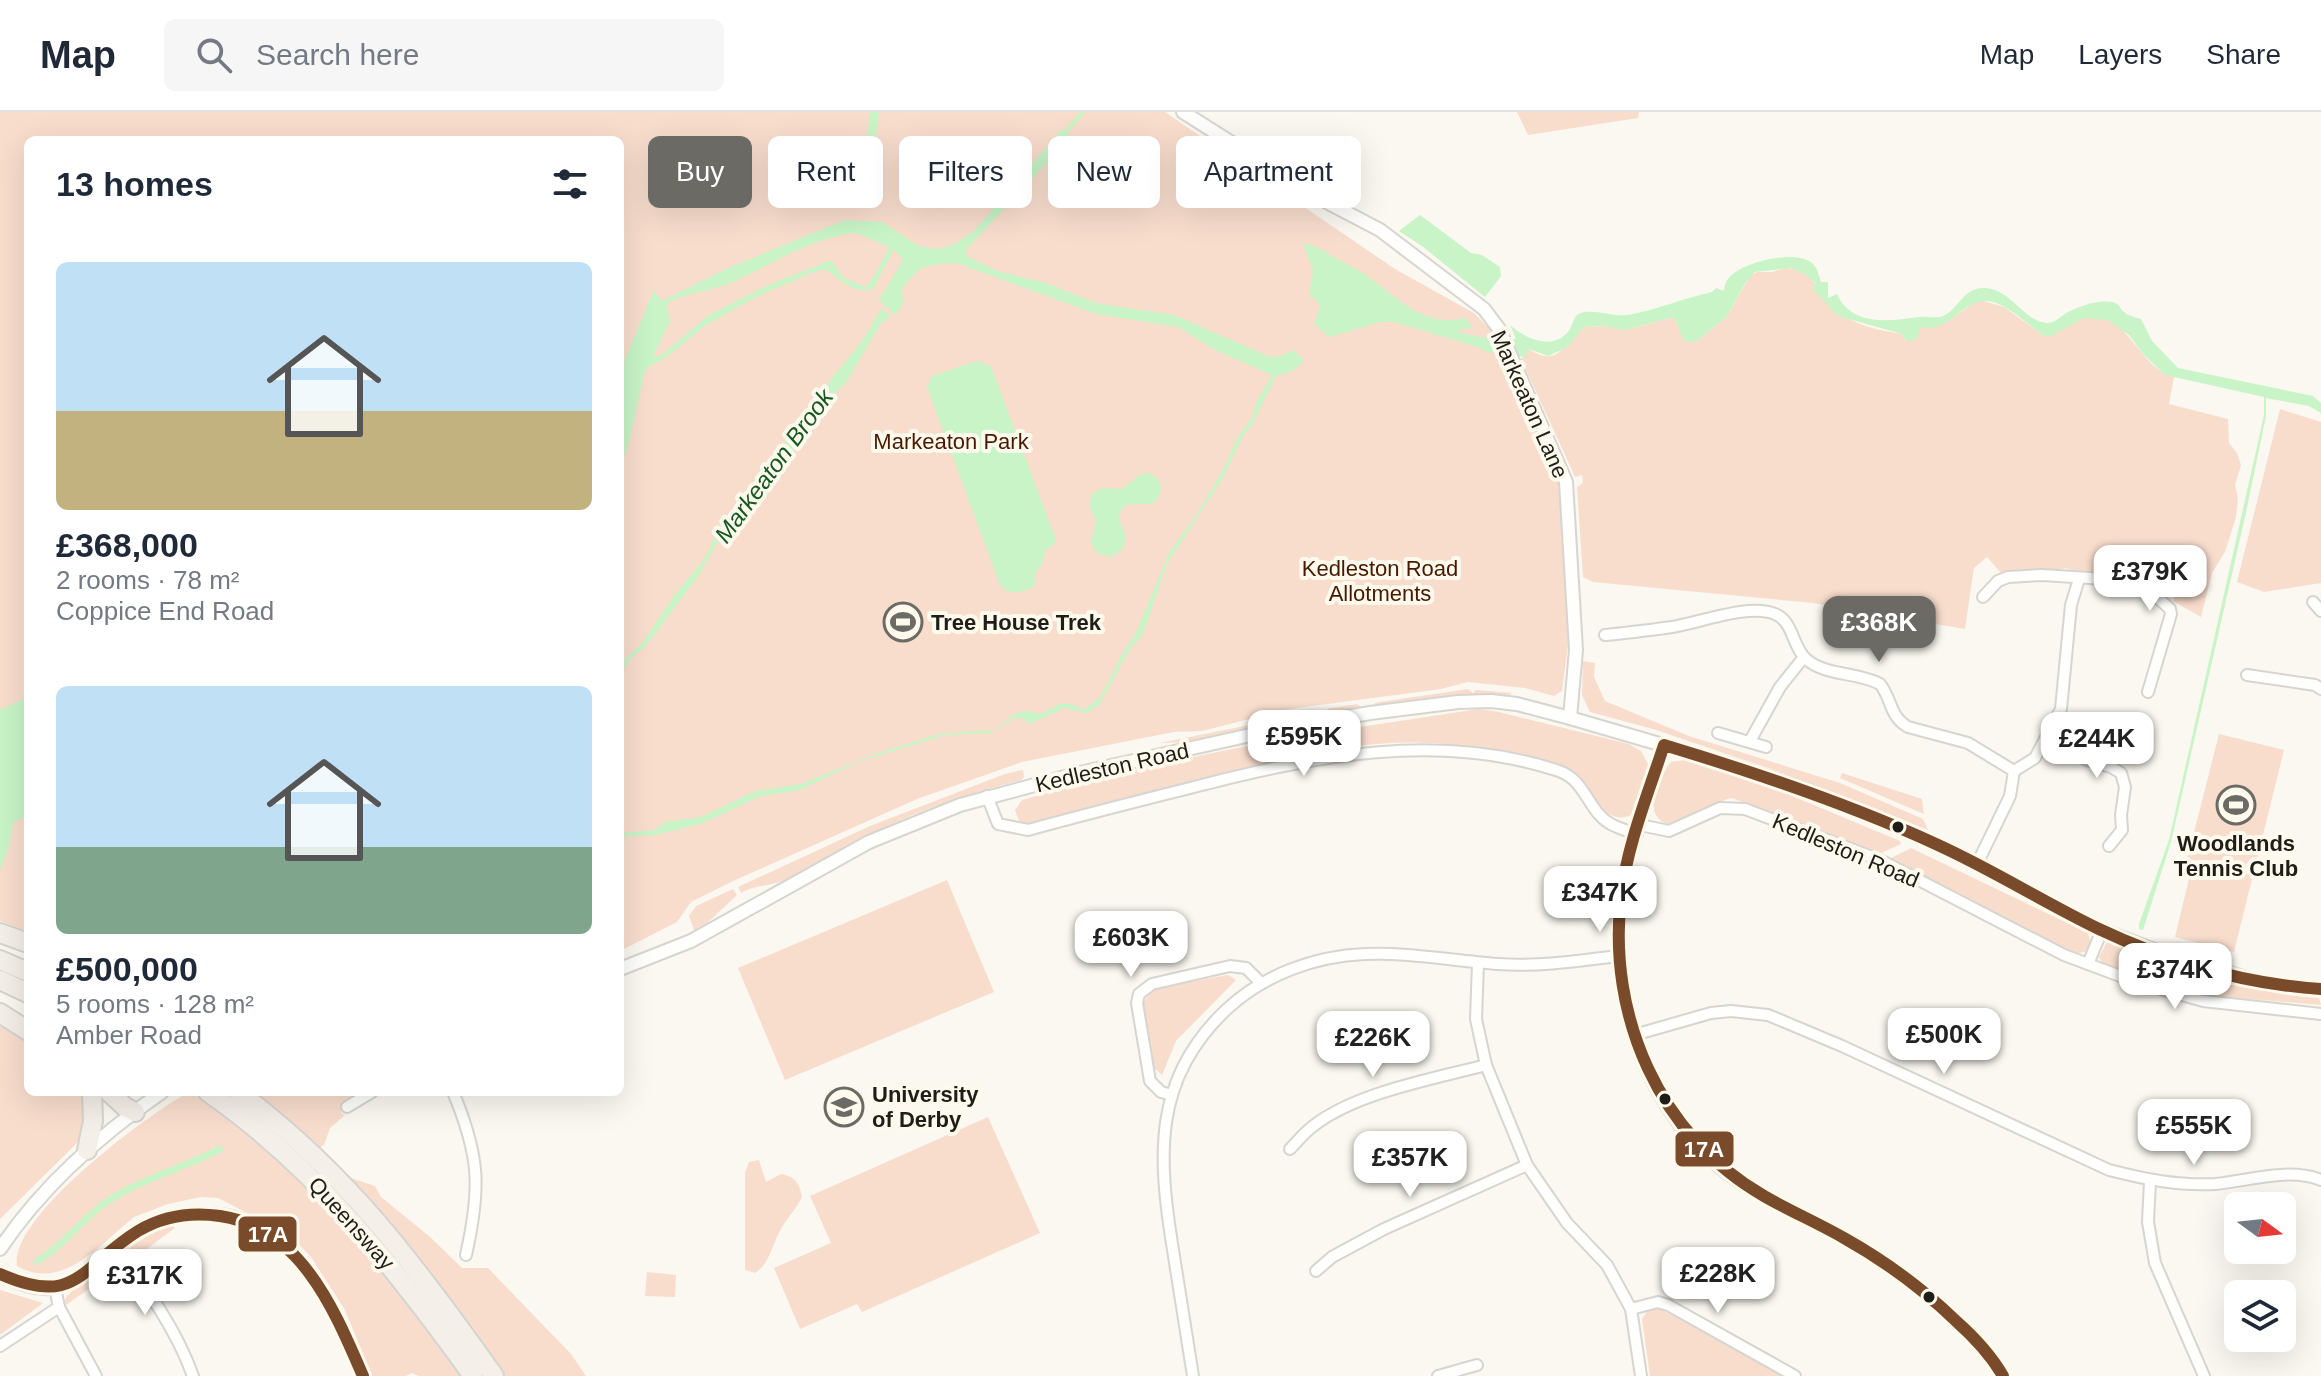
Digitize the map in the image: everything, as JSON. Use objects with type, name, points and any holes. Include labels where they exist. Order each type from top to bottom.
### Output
[{"type":"highway","points":[[0,933],[24,942]]},
{"type":"highway","points":[[0,960],[24,970]]},
{"type":"highway","points":[[0,980],[24,991]]},
{"type":"highway","points":[[0,1013],[24,1028]]},
{"type":"highway","points":[[87,1150],[93,1121],[92,1096]]},
{"type":"highway","points":[[113,1096],[135,1112]]},
{"type":"highway","name":"Queensway","points":[[213,1096],[289,1156],[354,1221],[403,1280],[473,1376]]},
{"type":"highway","name":"Queensway","points":[[243,1096],[288,1132],[367,1209],[415,1266],[494,1376]]},
{"type":"street","name":"Markeaton Lane","points":[[1183,112],[1317,197],[1380,230],[1484,309],[1499,329],[1566,482],[1576,650],[1570,718]]},
{"type":"street","points":[[1983,597],[1998,581],[2008,577],[2042,575],[2135,582],[2146,587],[2170,609],[2148,692]]},
{"type":"street","points":[[1977,864],[2010,796],[2014,771],[2035,758],[2063,703],[2071,605],[2079,579]]},
{"type":"street","points":[[2313,602],[2321,611]]},
{"type":"street","points":[[1605,635],[1674,627],[1729,615],[1769,612],[1786,622],[1804,657],[1826,668],[1875,681],[1883,687],[1893,715],[1903,724],[1968,743],[2014,771]]},
{"type":"street","points":[[1750,741],[1780,687],[1804,657]]},
{"type":"street","points":[[2247,675],[2315,685],[2321,689]]},
{"type":"street","name":"Kedleston Road","points":[[624,967],[691,941],[880,837],[933,814],[987,796],[1260,733],[1370,713],[1491,701],[1517,704],[1570,718],[1735,766],[1879,819],[1977,864],[2102,930],[2167,955],[2267,984],[2321,989]]},
{"type":"street","points":[[1718,733],[1766,747]]},
{"type":"street","points":[[2046,739],[2121,773],[2125,787],[2122,830],[2109,846]]},
{"type":"street","points":[[1664,745],[1622,895],[1618,956],[1634,1035],[1665,1103],[1705,1152],[1761,1195],[1858,1243],[1902,1272],[1940,1303],[1973,1336],[2003,1376]]},
{"type":"street","name":"Kedleston Road","points":[[987,796],[998,824],[1028,830],[1285,764],[1350,754],[1413,749],[1457,750],[1567,774],[1579,784],[1607,822],[1639,830],[1669,831],[1720,808],[1745,809],[1880,860],[2064,955],[2136,982],[2203,1001],[2321,1014]]},
{"type":"street","points":[[2088,964],[2102,930]]},
{"type":"street","points":[[1193,1376],[1164,1190],[1162,1143],[1172,1095],[1192,1049],[1221,1015],[1261,983],[1306,964],[1360,954],[1398,953],[1478,963],[1540,964],[1618,956]]},
{"type":"street","points":[[1478,963],[1476,1019],[1486,1065],[1527,1165],[1567,1223],[1607,1265],[1631,1309],[1641,1376]]},
{"type":"street","points":[[1172,1095],[1161,1092],[1150,1081],[1137,1003],[1139,994],[1152,984],[1230,966],[1246,968],[1261,983]]},
{"type":"street","points":[[1634,1035],[1711,1013],[1731,1011],[1768,1015],[1842,1046],[2083,1160],[2150,1181],[2189,1184],[2293,1175],[2321,1180]]},
{"type":"street","points":[[1290,1149],[1312,1127],[1340,1110],[1401,1087],[1486,1065]]},
{"type":"street","points":[[0,1249],[33,1205],[87,1150],[157,1096]]},
{"type":"street","points":[[347,1107],[365,1096]]},
{"type":"street","points":[[455,1096],[467,1125],[476,1176],[474,1218],[466,1255]]},
{"type":"street","points":[[1316,1271],[1332,1257],[1384,1229],[1527,1165]]},
{"type":"street","points":[[2150,1181],[2148,1222],[2155,1263],[2204,1376]]},
{"type":"street","points":[[0,1274],[23,1285],[39,1289],[55,1288],[91,1270],[146,1227],[176,1215],[221,1214],[256,1226],[294,1254],[315,1280],[363,1376]]},
{"type":"street","points":[[116,1249],[166,1320],[193,1376]]},
{"type":"street","points":[[55,1288],[59,1307],[96,1376]]},
{"type":"street","points":[[1631,1309],[1658,1302],[1668,1305],[1795,1376]]},
{"type":"street","points":[[0,1346],[59,1307]]},
{"type":"street","points":[[1438,1376],[1477,1365]]},
{"type":"green space","name":"Markeaton Park","points":[[0,112],[1165,112],[1200,136],[1176,136],[1176,208],[1306,208],[1395,269],[1474,313],[1492,331],[1556,473],[1563,505],[1568,645],[1562,691],[1554,696],[1525,688],[1468,682],[1441,689],[1289,709],[1202,731],[1174,732],[1022,762],[917,799],[729,883],[691,902],[677,922],[624,949],[624,136],[24,136],[24,930],[0,921]]},
{"type":"green space","points":[[1517,112],[1639,112],[1638,118],[1528,135]]},
{"type":"green space","points":[[1785,268],[1798,270],[1809,277],[1816,284],[1812,287],[1821,298],[1841,314],[1875,329],[1902,334],[1906,341],[1921,327],[1945,323],[1980,300],[2004,307],[2044,336],[2084,318],[2112,322],[2151,363],[2174,377],[2169,404],[2228,419],[2229,443],[2241,465],[2235,485],[2238,498],[2236,517],[2225,552],[2212,573],[2201,617],[2173,601],[2182,584],[2167,575],[2156,584],[2136,576],[2112,578],[2064,568],[2061,573],[2041,569],[2000,572],[1987,557],[1974,568],[1965,629],[1813,603],[1593,582],[1583,577],[1577,487],[1583,483],[1582,475],[1575,477],[1521,359],[1529,349],[1539,355],[1555,355],[1584,327],[1604,326],[1625,330],[1674,317],[1684,340],[1696,342],[1727,316],[1750,276]]},
{"type":"green space","points":[[2280,409],[2321,422],[2321,583],[2264,592],[2237,582]]},
{"type":"green space","points":[[1583,661],[1595,663],[1594,677],[1605,701],[1689,736],[1840,783],[1923,819],[1928,830],[1771,769],[1653,729],[1590,712],[1582,695]]},
{"type":"green space","points":[[1468,689],[1473,693],[1476,690],[1513,693],[1510,694],[1512,698],[1455,696],[1377,706],[1374,703]]},
{"type":"green space","points":[[1357,704],[1361,707],[1189,742],[1160,743],[1324,710],[1328,712],[1328,709]]},
{"type":"green space","points":[[1479,709],[1629,744],[1641,751],[1649,766],[1639,810],[1627,817],[1607,813],[1575,776],[1565,769],[1538,760],[1463,746],[1400,743],[1332,749],[1264,763],[1028,826],[1019,821],[1015,810],[1022,800],[1119,772],[1287,738]]},
{"type":"green space","name":"Woodlands Tennis Club","points":[[2219,734],[2284,750],[2234,952],[2175,937],[2193,862],[2187,860]]},
{"type":"green space","points":[[1685,760],[1752,779],[1901,844],[1879,854],[1732,798],[1684,821],[1666,823],[1654,811],[1657,791],[1662,775],[1671,762]]},
{"type":"green space","points":[[1023,770],[1021,780],[910,816],[864,837],[788,879],[741,893],[738,887],[870,826],[1005,774]]},
{"type":"green space","points":[[1842,773],[1922,799],[1924,814],[1840,778]]},
{"type":"green space","points":[[1911,848],[2088,933],[2091,944],[2088,951],[2075,954],[1889,859]]},
{"type":"green space","points":[[947,880],[994,992],[785,1080],[738,968]]},
{"type":"green space","points":[[733,889],[737,895],[706,924],[694,930],[689,916],[696,906]]},
{"type":"green space","points":[[2107,942],[2237,984],[2319,998],[2321,1005],[2226,997],[2130,975],[2103,965],[2099,957]]},
{"type":"green space","points":[[1228,975],[1236,980],[1176,1041],[1162,1075],[1151,1065],[1142,1005],[1149,994],[1157,988]]},
{"type":"green space","points":[[0,1021],[24,1036],[24,1096],[87,1096],[83,1134],[0,1219]]},
{"type":"green space","points":[[183,1096],[196,1096],[267,1150],[298,1178],[358,1240],[411,1306],[461,1376],[419,1376],[412,1373],[406,1376],[372,1376],[345,1310],[311,1257],[290,1235],[218,1198],[201,1197],[168,1204],[134,1217],[94,1251],[65,1269],[50,1273],[34,1272],[17,1266],[20,1245],[57,1195],[114,1144]]},
{"type":"green space","points":[[259,1096],[353,1096],[341,1105],[341,1113],[345,1115],[330,1128],[324,1145],[319,1148]]},
{"type":"green space","points":[[988,1117],[1040,1233],[862,1312],[857,1304],[800,1329],[774,1268],[831,1243],[810,1196]]},
{"type":"green space","points":[[759,1160],[766,1182],[781,1174],[790,1177],[798,1184],[802,1197],[781,1229],[767,1259],[755,1273],[745,1270],[745,1173],[749,1162]]},
{"type":"green space","points":[[348,1177],[375,1186],[381,1197],[462,1268],[488,1268],[571,1354],[586,1376],[503,1376],[431,1275]]},
{"type":"green space","points":[[172,1224],[175,1228],[133,1259],[128,1255],[139,1238]]},
{"type":"green space","points":[[112,1264],[120,1267],[66,1305],[68,1295]]},
{"type":"green space","points":[[647,1272],[676,1275],[675,1297],[645,1296]]},
{"type":"green space","points":[[0,1290],[43,1303],[0,1335]]},
{"type":"green space","points":[[1657,1308],[1697,1326],[1788,1376],[1650,1376],[1642,1319],[1648,1310]]},
{"type":"water","points":[[870,112],[879,112],[876,136],[867,136]]},
{"type":"water","points":[[1062,129],[1070,136],[1056,136]]},
{"type":"water","points":[[1048,145],[1048,162],[1032,179],[1032,164]]},
{"type":"water","points":[[994,208],[1005,208],[966,250],[966,256],[998,271],[1046,283],[1096,303],[1174,315],[1268,356],[1279,357],[1293,350],[1305,361],[1292,371],[1276,376],[1223,478],[1167,564],[1143,634],[1129,651],[1099,705],[1086,713],[1065,708],[1029,724],[1022,718],[1015,718],[991,733],[945,735],[860,761],[800,790],[758,797],[704,823],[656,835],[624,837],[624,833],[655,830],[665,822],[701,817],[755,791],[801,784],[875,754],[932,736],[995,730],[1016,713],[1026,711],[1040,714],[1062,704],[1084,710],[1101,696],[1135,635],[1170,551],[1222,472],[1272,375],[1215,350],[1178,327],[1096,314],[957,263],[930,266],[912,276],[901,291],[904,303],[895,315],[879,300],[903,260],[894,249],[873,289],[853,288],[827,270],[816,271],[754,298],[706,325],[664,359],[648,367],[624,456],[624,361],[654,290],[662,301],[728,268],[845,220],[882,222],[917,245],[939,249],[953,245],[974,231]],"holes":[[[856,233],[889,247],[866,287],[844,278],[831,260],[766,286],[709,315],[660,356],[653,357],[670,321],[666,304],[730,283],[823,240]]]},
{"type":"water","points":[[1420,215],[1471,253],[1482,255],[1500,267],[1501,276],[1485,297],[1399,231]]},
{"type":"water","points":[[1303,244],[1318,248],[1356,269],[1413,310],[1437,319],[1464,318],[1474,327],[1456,330],[1471,337],[1516,339],[1510,325],[1524,335],[1548,342],[1564,336],[1581,313],[1628,315],[1712,292],[1716,288],[1724,291],[1728,279],[1744,267],[1769,259],[1795,257],[1813,264],[1821,282],[1828,282],[1828,298],[1837,294],[1844,305],[1862,317],[1896,320],[1940,317],[1971,291],[1983,288],[2001,293],[2031,317],[2046,323],[2084,305],[2115,303],[2128,314],[2141,319],[2152,341],[2178,368],[2313,396],[2321,403],[2321,413],[2309,406],[2266,398],[2266,416],[2245,517],[2171,842],[2143,930],[2139,929],[2139,924],[2169,840],[2264,415],[2264,397],[2165,375],[2129,335],[2107,320],[2084,318],[2051,336],[2044,336],[2009,309],[1985,301],[1967,307],[1941,325],[1921,327],[1917,339],[1907,342],[1902,334],[1838,316],[1812,288],[1816,283],[1791,268],[1755,272],[1727,316],[1696,342],[1684,341],[1674,317],[1625,330],[1584,327],[1566,348],[1548,356],[1529,349],[1525,357],[1487,352],[1394,322],[1381,322],[1329,337],[1314,324],[1320,307],[1316,299],[1309,296],[1313,270]]},
{"type":"water","name":"Markeaton Brook","points":[[882,308],[890,316],[880,325],[847,381],[818,412],[804,438],[774,474],[766,465],[799,427],[831,379],[862,341]]},
{"type":"water","points":[[977,361],[991,366],[1056,540],[1045,550],[1042,565],[1036,571],[1034,587],[1020,592],[1008,591],[1000,585],[927,387],[932,376]]},
{"type":"water","points":[[1149,473],[1158,479],[1161,486],[1159,496],[1151,504],[1131,504],[1123,508],[1119,518],[1126,537],[1123,549],[1111,557],[1097,553],[1091,542],[1096,521],[1089,505],[1092,494],[1102,488],[1122,489],[1141,474]]},
{"type":"water","points":[[764,475],[770,480],[720,538],[697,578],[645,647],[624,668],[624,660],[642,643],[702,562],[715,537]]},
{"type":"water","points":[[24,699],[24,818],[13,822],[9,846],[0,870],[0,710]]},
{"type":"water","points":[[220,1145],[224,1151],[111,1203],[54,1254],[35,1265],[33,1260],[108,1197]]},
{"type":"waterway","points":[[1064,134],[1083,112]]},
{"type":"waterway","points":[[1459,335],[1478,338]]},
{"type":"transit line","name":"17A","points":[[2003,1376],[1969,1333],[1903,1276],[1844,1238],[1764,1196],[1727,1171],[1695,1141],[1669,1106],[1648,1068],[1632,1028],[1623,985],[1619,941],[1621,897],[1633,839],[1664,745],[1871,816],[1938,845],[2099,929],[2152,952],[2235,977],[2321,989]]},
{"type":"transit line","name":"17A","points":[[0,1274],[46,1287],[62,1285],[76,1279],[138,1231],[157,1222],[178,1216],[220,1216],[248,1224],[272,1237],[293,1254],[326,1299],[363,1376]]},
{"type":"place","name":"Tree House Trek","points":[[903,622]]},
{"type":"place","name":"Woodlands Tennis Club","points":[[2236,805]]},
{"type":"place","name":"University of Derby","points":[[844,1107]]},
{"type":"park label","name":"Kedleston Road Allotments","points":[[1380,580]]}]
